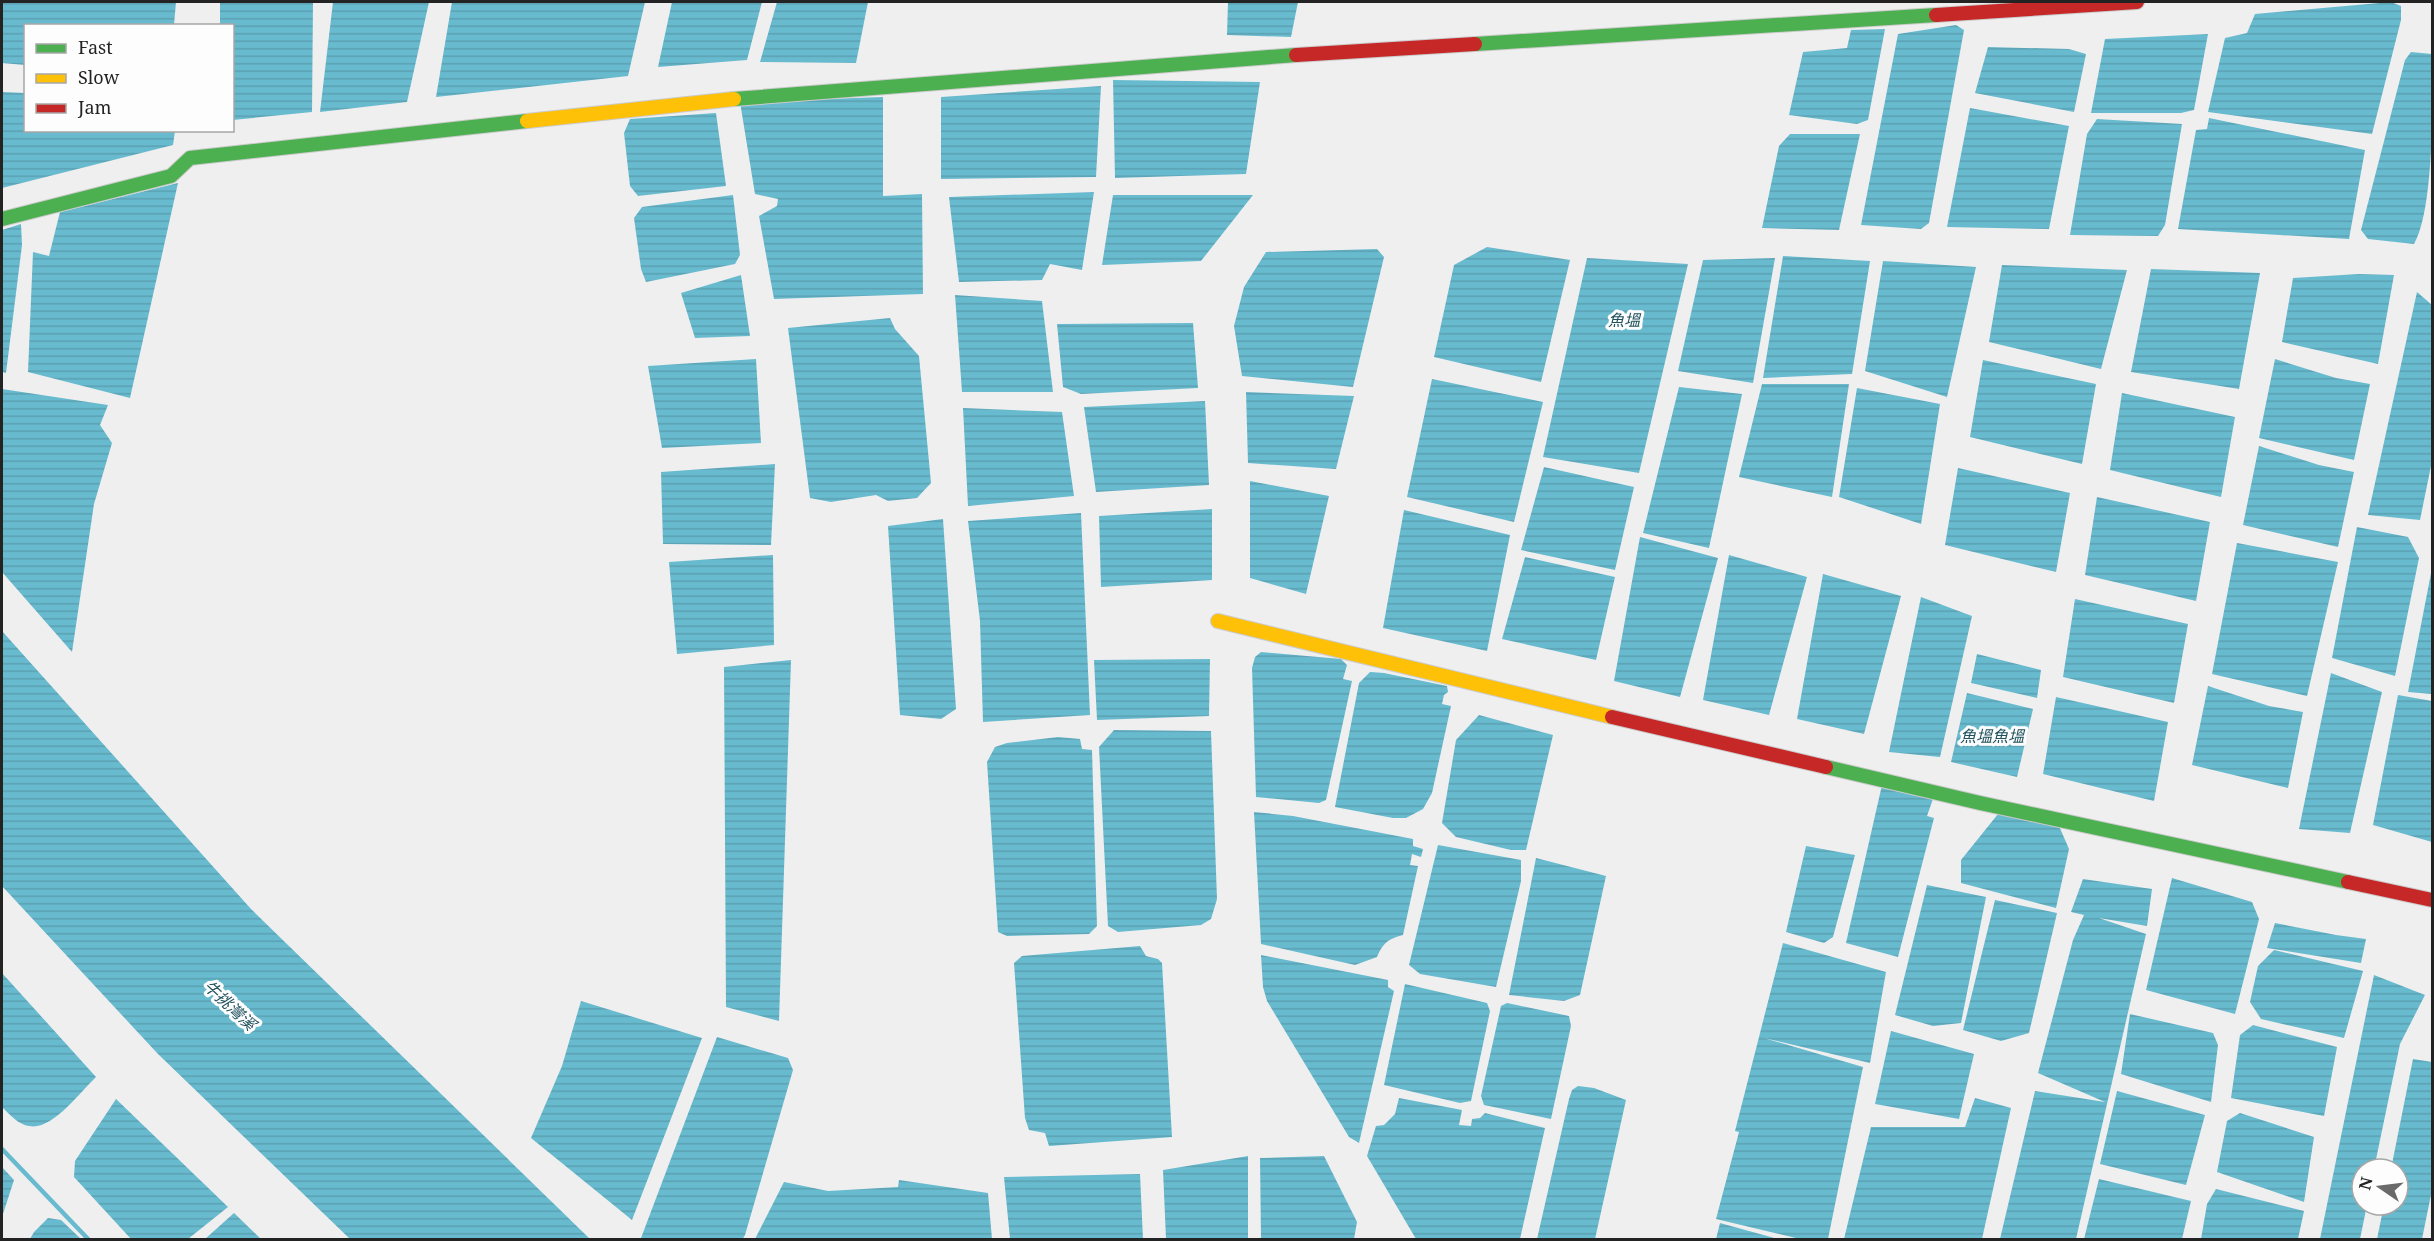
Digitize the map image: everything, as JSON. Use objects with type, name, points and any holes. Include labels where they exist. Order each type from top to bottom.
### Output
[{"type":"street","points":[[2,219],[171,176],[190,158],[719,100],[1297,55],[1853,18],[2137,2]]},
{"type":"street","points":[[1218,621],[1549,702],[1980,803],[2433,900]]},
{"type":"water","points":[[2,2],[176,2],[174,24],[24,24],[24,65],[2,63]]},
{"type":"water","points":[[220,2],[313,2],[312,112],[234,120],[234,24],[220,24]]},
{"type":"water","points":[[333,2],[429,2],[407,102],[320,112]]},
{"type":"water","points":[[452,2],[645,2],[628,76],[436,97]]},
{"type":"water","points":[[672,2],[762,2],[747,60],[658,67]]},
{"type":"water","points":[[777,2],[868,2],[856,63],[760,62]]},
{"type":"water","points":[[1228,2],[1298,2],[1291,37],[1227,35]]},
{"type":"water","points":[[2391,2],[2401,6],[2401,20],[2372,134],[2208,112],[2225,38],[2247,33],[2255,14]]},
{"type":"water","points":[[1956,25],[1964,30],[1929,223],[1921,229],[1861,225],[1898,34]]},
{"type":"water","points":[[1885,29],[1868,120],[1857,124],[1789,115],[1803,52],[1847,48],[1851,30]]},
{"type":"water","points":[[2208,34],[2194,110],[2181,113],[2091,113],[2105,39]]},
{"type":"water","points":[[1988,47],[2069,49],[2086,54],[2074,112],[1975,93]]},
{"type":"water","points":[[2411,52],[2432,54],[2429,181],[2421,228],[2414,244],[2368,239],[2361,230],[2405,60]]},
{"type":"water","points":[[1113,80],[1260,82],[1246,174],[1115,178]]},
{"type":"water","points":[[1101,86],[1096,177],[941,179],[941,97]]},
{"type":"water","points":[[2,92],[24,93],[24,132],[175,132],[173,145],[2,188]]},
{"type":"water","points":[[883,97],[883,196],[922,194],[923,294],[774,299],[759,216],[777,206],[778,199],[755,194],[740,102]]},
{"type":"water","points":[[1970,108],[2069,126],[2049,229],[1947,227]]},
{"type":"water","points":[[716,113],[726,186],[638,196],[630,186],[624,133],[630,119]]},
{"type":"water","points":[[2209,118],[2365,150],[2349,239],[2178,229],[2196,130],[2207,129]]},
{"type":"water","points":[[2097,119],[2182,124],[2165,225],[2158,236],[2070,235],[2087,134]]},
{"type":"water","points":[[1790,134],[1860,134],[1839,230],[1762,228],[1779,146]]},
{"type":"water","points":[[178,183],[130,398],[28,372],[33,252],[49,256],[60,212]]},
{"type":"water","points":[[1094,192],[1082,270],[1050,264],[1042,280],[959,282],[949,197]]},
{"type":"water","points":[[733,195],[740,255],[735,264],[646,282],[641,269],[634,218],[642,207]]},
{"type":"water","points":[[1113,195],[1253,195],[1201,261],[1102,265]]},
{"type":"water","points":[[21,224],[22,245],[6,373],[2,372],[2,230]]},
{"type":"water","points":[[1487,247],[1570,260],[1541,382],[1434,357],[1454,265]]},
{"type":"water","points":[[1377,249],[1384,257],[1353,387],[1242,376],[1234,326],[1244,287],[1266,252]]},
{"type":"water","points":[[1783,256],[1870,261],[1852,374],[1763,378]]},
{"type":"water","name":"魚塭","points":[[1587,258],[1688,264],[1639,473],[1543,457]]},
{"type":"water","points":[[1775,258],[1753,383],[1678,371],[1703,260]]},
{"type":"water","points":[[1883,261],[1976,267],[1947,397],[1865,371]]},
{"type":"water","points":[[2002,265],[2127,270],[2101,369],[1989,342]]},
{"type":"water","points":[[2151,269],[2260,273],[2239,389],[2131,372]]},
{"type":"water","points":[[2359,274],[2394,275],[2378,364],[2282,342],[2293,278]]},
{"type":"water","points":[[741,275],[750,336],[695,338],[681,293]]},
{"type":"water","points":[[2417,292],[2432,305],[2432,461],[2420,520],[2368,515]]},
{"type":"water","points":[[955,295],[1042,301],[1053,392],[962,392]]},
{"type":"water","points":[[890,318],[895,329],[919,356],[931,483],[917,498],[888,501],[876,495],[831,502],[810,498],[788,328]]},
{"type":"water","points":[[1193,323],[1198,388],[1081,394],[1063,387],[1057,324]]},
{"type":"water","points":[[756,359],[761,443],[662,448],[648,366]]},
{"type":"water","points":[[2275,359],[2336,378],[2370,384],[2354,460],[2259,438]]},
{"type":"water","points":[[1983,360],[2096,384],[2082,464],[1970,437]]},
{"type":"water","points":[[1432,379],[1543,402],[1514,522],[1407,497]]},
{"type":"water","points":[[1762,384],[1849,384],[1832,497],[1739,477]]},
{"type":"water","points":[[1679,387],[1742,394],[1709,548],[1643,533]]},
{"type":"water","points":[[1857,388],[1940,404],[1921,524],[1839,497]]},
{"type":"water","points":[[2,389],[108,405],[100,425],[112,443],[94,504],[72,652],[2,572]]},
{"type":"water","points":[[1246,392],[1354,396],[1336,469],[1248,463]]},
{"type":"water","points":[[2122,393],[2235,417],[2221,497],[2110,470]]},
{"type":"water","points":[[1205,401],[1209,485],[1096,492],[1084,407]]},
{"type":"water","points":[[963,408],[1062,412],[1074,496],[968,506]]},
{"type":"water","points":[[2259,446],[2319,465],[2354,472],[2338,547],[2243,525]]},
{"type":"water","points":[[775,464],[771,545],[663,544],[661,472]]},
{"type":"water","points":[[1544,467],[1634,487],[1615,570],[1521,550]]},
{"type":"water","points":[[1958,468],[2070,493],[2056,572],[1945,545]]},
{"type":"water","points":[[1250,481],[1329,496],[1306,594],[1250,578]]},
{"type":"water","points":[[2097,497],[2210,522],[2196,601],[2085,575]]},
{"type":"water","points":[[1212,509],[1212,580],[1101,587],[1099,516]]},
{"type":"water","points":[[1404,510],[1510,535],[1487,651],[1383,628]]},
{"type":"water","points":[[1081,513],[1090,715],[983,722],[980,621],[968,521]]},
{"type":"water","points":[[943,519],[956,709],[941,719],[900,715],[888,526]]},
{"type":"water","points":[[2357,527],[2408,537],[2419,558],[2395,676],[2332,658]]},
{"type":"water","points":[[1640,537],[1718,558],[1680,697],[1614,681]]},
{"type":"water","points":[[2237,543],[2338,562],[2307,696],[2212,674]]},
{"type":"water","points":[[773,555],[774,645],[677,654],[669,562]]},
{"type":"water","points":[[1729,555],[1807,577],[1769,715],[1703,700]]},
{"type":"water","points":[[1525,557],[1615,577],[1596,660],[1502,639]]},
{"type":"water","points":[[2432,568],[2432,694],[2408,692]]},
{"type":"water","points":[[1823,574],[1901,596],[1864,734],[1797,719]]},
{"type":"water","points":[[1921,597],[1972,616],[1940,757],[1889,752]]},
{"type":"water","points":[[2075,599],[2188,624],[2174,703],[2063,677]]},
{"type":"water","name":"牛挑灣溪","points":[[2,631],[251,909],[590,1239],[350,1239],[158,1054],[2,886]]},
{"type":"water","points":[[1261,652],[1341,659],[1347,665],[1343,679],[1352,681],[1326,800],[1319,803],[1256,797],[1252,668],[1255,657]]},
{"type":"water","points":[[1977,654],[2041,670],[2037,698],[1971,683]]},
{"type":"water","points":[[1210,659],[1209,716],[1097,720],[1094,660]]},
{"type":"water","points":[[791,660],[779,1021],[726,1007],[724,667]]},
{"type":"water","points":[[1370,672],[1447,686],[1448,692],[1444,695],[1442,704],[1451,706],[1432,793],[1423,809],[1406,818],[1393,818],[1335,807],[1359,683]]},
{"type":"water","points":[[2331,673],[2382,692],[2350,833],[2299,829]]},
{"type":"water","points":[[2208,686],[2269,706],[2303,712],[2288,788],[2192,765]]},
{"type":"water","name":"魚塭魚塭","points":[[1967,693],[2033,709],[2017,777],[1951,762]]},
{"type":"water","points":[[2398,695],[2432,701],[2432,842],[2373,825]]},
{"type":"water","points":[[2056,697],[2168,722],[2154,801],[2043,774]]},
{"type":"water","points":[[1479,715],[1553,735],[1526,850],[1511,850],[1456,837],[1442,823],[1456,740]]},
{"type":"water","points":[[1114,730],[1211,731],[1217,899],[1211,919],[1201,925],[1118,932],[1108,926],[1099,747]]},
{"type":"water","points":[[1058,737],[1080,739],[1082,749],[1092,750],[1097,926],[1089,934],[1007,936],[998,932],[987,762],[995,747],[1007,743]]},
{"type":"water","points":[[1882,785],[1934,796],[1927,816],[1934,818],[1898,957],[1846,943]]},
{"type":"water","points":[[1254,812],[1293,816],[1413,839],[1413,846],[1423,849],[1421,857],[1412,854],[1410,865],[1418,866],[1403,935],[1387,942],[1377,957],[1355,965],[1261,944]]},
{"type":"water","points":[[1998,814],[2059,826],[2069,849],[2056,908],[1961,883],[1961,860]]},
{"type":"water","points":[[1438,845],[1521,860],[1521,881],[1496,987],[1420,974],[1409,965]]},
{"type":"water","points":[[1806,846],[1855,855],[1833,937],[1824,943],[1786,932]]},
{"type":"water","points":[[1536,858],[1606,876],[1580,995],[1564,1001],[1509,995]]},
{"type":"water","points":[[2172,878],[2252,902],[2259,919],[2235,1014],[2146,990]]},
{"type":"water","points":[[2083,879],[2152,889],[2147,926],[2099,918],[2146,934],[2076,1239],[2000,1239],[2035,1091],[2105,1102],[2038,1073],[2073,940],[2084,915],[2071,912]]},
{"type":"water","points":[[1927,885],[1986,897],[1961,1023],[1933,1026],[1895,1015]]},
{"type":"water","points":[[1995,900],[2057,913],[2029,1033],[2001,1041],[1963,1030]]},
{"type":"water","points":[[2275,923],[2366,939],[2361,963],[2267,948]]},
{"type":"water","points":[[1783,943],[1886,972],[1870,1063],[1764,1038],[1863,1067],[1828,1239],[1800,1239],[1716,1219],[1739,1132],[1735,1131]]},
{"type":"water","points":[[1140,946],[1146,956],[1158,959],[1162,963],[1172,1137],[1049,1146],[1045,1133],[1029,1130],[1025,1118],[1014,963],[1022,956]]},
{"type":"water","points":[[2274,950],[2363,971],[2344,1038],[2261,1019],[2250,1002],[2258,966]]},
{"type":"water","points":[[1261,955],[1388,980],[1388,987],[1394,991],[1359,1143],[1349,1137],[1267,1001],[1263,987]]},
{"type":"water","points":[[2,973],[96,1077],[56,1117],[38,1126],[22,1124],[2,1107]]},
{"type":"water","points":[[2374,975],[2425,995],[2400,1044],[2376,1157],[2350,1157],[2350,1217],[2365,1217],[2360,1239],[2320,1239]]},
{"type":"water","points":[[1405,984],[1487,1003],[1490,1011],[1471,1101],[1460,1103],[1384,1085]]},
{"type":"water","points":[[581,1001],[702,1038],[632,1220],[531,1138],[562,1066]]},
{"type":"water","points":[[1507,1003],[1569,1016],[1571,1026],[1551,1119],[1484,1105],[1481,1096],[1501,1006]]},
{"type":"water","points":[[2130,1014],[2213,1033],[2218,1045],[2211,1102],[2121,1074]]},
{"type":"water","points":[[2253,1025],[2337,1047],[2324,1116],[2231,1098],[2240,1035]]},
{"type":"water","points":[[1891,1031],[1974,1054],[1959,1119],[1875,1104]]},
{"type":"water","points":[[717,1037],[788,1058],[793,1070],[745,1235],[742,1240],[642,1239],[641,1238]]},
{"type":"water","points":[[2413,1059],[2432,1062],[2432,1190],[2422,1239],[2377,1239],[2382,1217],[2410,1217],[2410,1157],[2393,1157]]},
{"type":"water","points":[[1578,1086],[1594,1088],[1626,1100],[1595,1239],[1537,1239],[1569,1099],[1572,1090]]},
{"type":"water","points":[[2117,1091],[2205,1115],[2186,1185],[2100,1164]]},
{"type":"water","points":[[1399,1098],[1462,1110],[1459,1125],[1471,1126],[1472,1119],[1480,1118],[1485,1113],[1545,1128],[1520,1239],[1416,1239],[1367,1156],[1376,1126],[1384,1125],[1395,1114]]},
{"type":"water","points":[[1975,1098],[2011,1108],[1982,1239],[1844,1239],[1871,1127],[1965,1127]]},
{"type":"water","points":[[116,1099],[228,1207],[188,1239],[131,1239],[74,1177],[75,1161]]},
{"type":"water","points":[[2240,1113],[2314,1137],[2304,1202],[2217,1172],[2227,1121]]},
{"type":"water","points":[[1248,1156],[1248,1239],[1166,1239],[1163,1170]]},
{"type":"water","points":[[1324,1156],[1357,1222],[1354,1239],[1261,1239],[1260,1158]]},
{"type":"water","points":[[2,1167],[14,1180],[2,1217]]},
{"type":"water","points":[[1140,1174],[1143,1239],[1010,1239],[1004,1177]]},
{"type":"water","points":[[2099,1179],[2191,1201],[2182,1239],[2084,1239]]},
{"type":"water","points":[[899,1180],[988,1193],[992,1239],[755,1239],[784,1182],[828,1191],[898,1187]]},
{"type":"water","points":[[2216,1189],[2304,1211],[2298,1239],[2201,1239],[2207,1204]]},
{"type":"water","points":[[234,1213],[261,1239],[205,1239]]},
{"type":"water","points":[[48,1218],[61,1220],[81,1239],[30,1239]]},
{"type":"water","points":[[1720,1223],[1778,1239],[1716,1239]]},
{"type":"waterway","points":[[2,1149],[89,1240]]},
{"type":"traffic: fast","points":[[1475,44],[1936,15]]},
{"type":"traffic: fast","points":[[734,99],[1296,55]]},
{"type":"traffic: fast","points":[[2,219],[171,176],[190,158],[527,121]]},
{"type":"traffic: fast","points":[[1826,767],[1980,803],[2348,882]]},
{"type":"traffic: slow","points":[[527,121],[734,99]]},
{"type":"traffic: slow","points":[[1218,621],[1612,717]]},
{"type":"traffic: jam","points":[[1936,15],[2137,2]]},
{"type":"traffic: jam","points":[[1296,55],[1475,44]]},
{"type":"traffic: jam","points":[[1612,717],[1826,767]]},
{"type":"traffic: jam","points":[[2348,882],[2432,900]]}]
